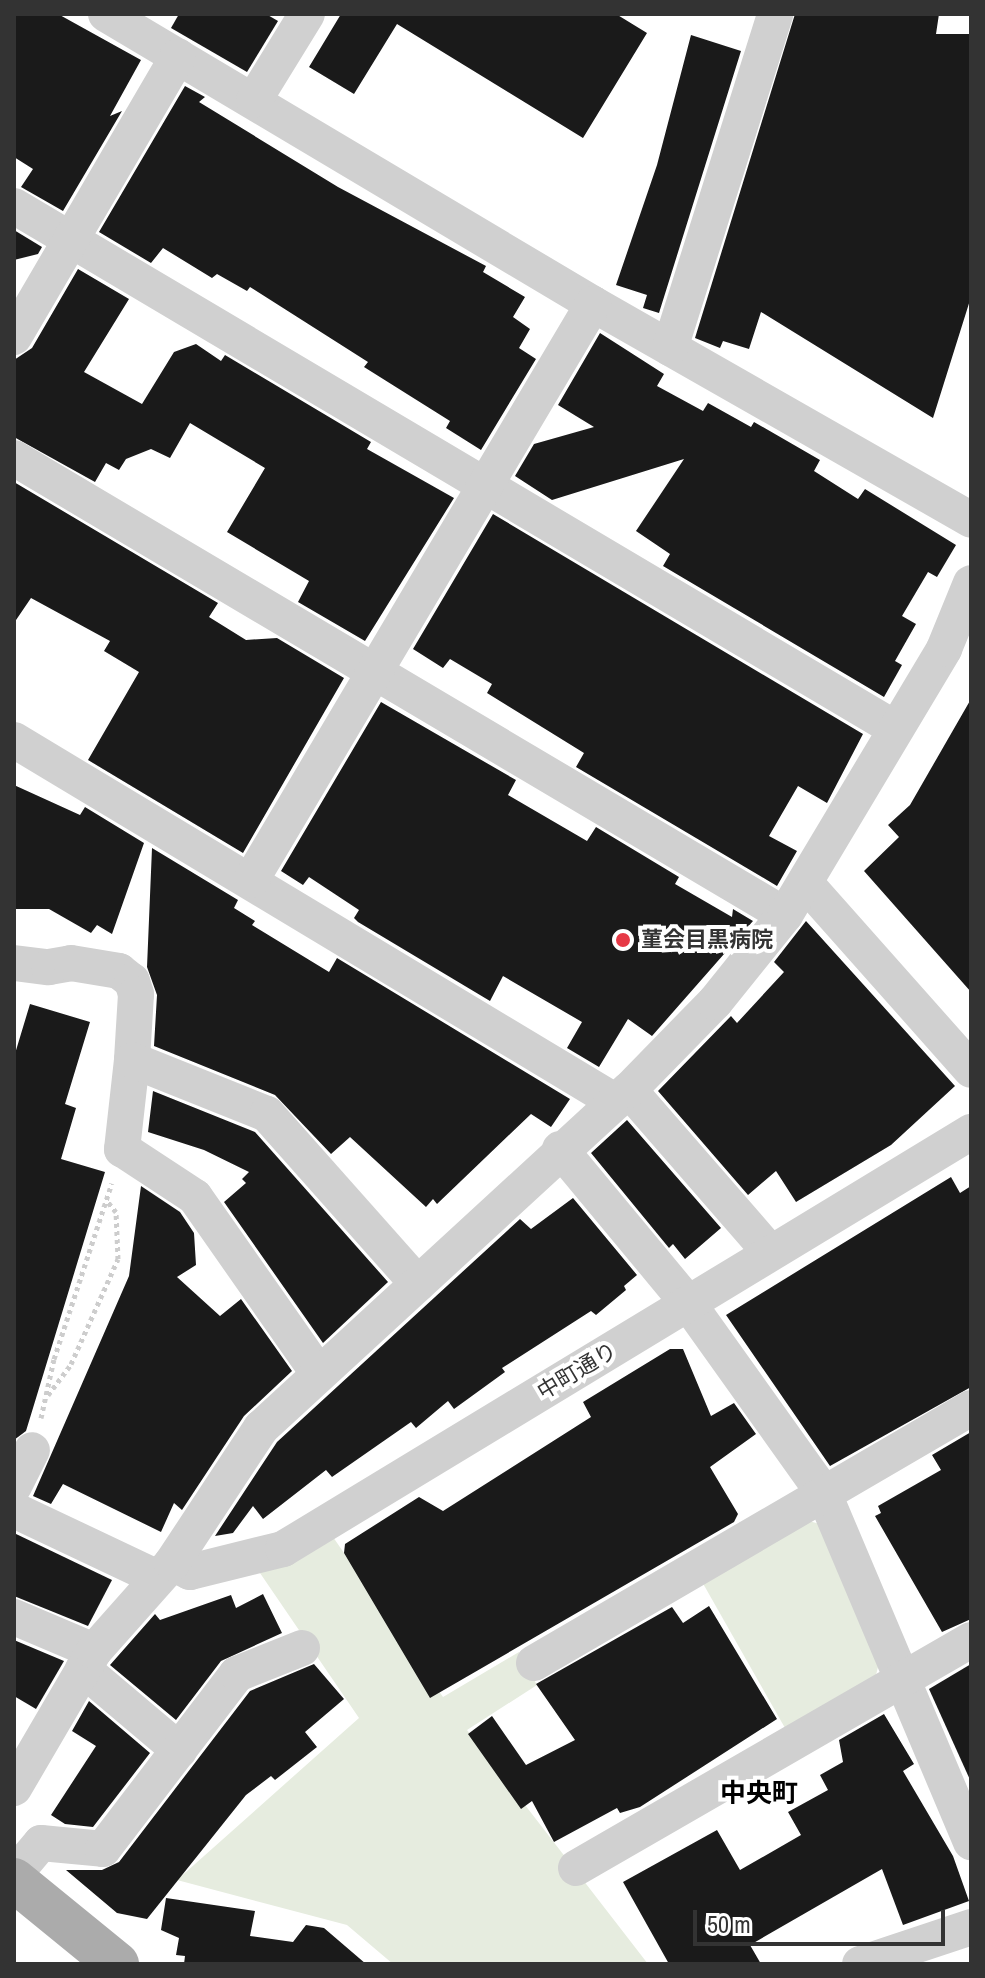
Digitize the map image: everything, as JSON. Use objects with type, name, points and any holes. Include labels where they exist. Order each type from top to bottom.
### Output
[{"type":"main road","points":[[14,1880],[117,1964]]},
{"type":"street","points":[[106,14],[593,304],[971,520]]},
{"type":"street","points":[[254,100],[307,14]]},
{"type":"street","points":[[670,348],[775,14]]},
{"type":"street","points":[[14,337],[178,56]]},
{"type":"street","points":[[14,206],[896,729]]},
{"type":"street","points":[[251,880],[593,304]]},
{"type":"street","points":[[14,458],[785,915]]},
{"type":"street","points":[[14,1788],[89,1660],[165,1570],[261,1428],[560,1149],[622,1096],[715,1002],[785,915],[807,885],[944,649],[971,583]]},
{"type":"street","points":[[14,740],[622,1096],[770,1252]]},
{"type":"street","points":[[807,885],[971,1070]]},
{"type":"street","points":[[14,963],[49,967],[71,963],[119,971],[132,981],[132,1060],[122,1149],[195,1197],[319,1374]]},
{"type":"street","points":[[132,1060],[267,1114],[418,1284]]},
{"type":"street","name":"中町通り","points":[[14,1510],[165,1570],[190,1572],[283,1549],[971,1132]]},
{"type":"street","points":[[560,1149],[688,1303],[824,1494],[971,1842]]},
{"type":"street","points":[[534,1663],[971,1408]]},
{"type":"street","points":[[14,1486],[32,1450]]},
{"type":"street","points":[[14,1617],[89,1660],[179,1750]]},
{"type":"street","points":[[576,1868],[971,1640]]},
{"type":"street","points":[[14,1865],[19,1869],[41,1843],[103,1849],[237,1674],[302,1648]]},
{"type":"street","points":[[860,1964],[971,1927]]},
{"type":"path","points":[[32,1450],[122,1149]]},
{"type":"path","points":[[45,1399],[71,1364],[118,1259],[116,1212],[107,1201]]},
{"type":"shaded area","points":[[805,1520],[820,1524],[880,1659],[875,1679],[785,1728],[701,1580]]},
{"type":"shaded area","points":[[333,1537],[443,1697],[519,1652],[537,1685],[467,1730],[648,1964],[393,1964],[347,1925],[177,1880],[359,1718],[260,1573]]},
{"type":"building","points":[[14,14],[58,14],[141,60],[110,116],[122,111],[63,211],[21,187],[33,169],[14,157]]},
{"type":"building","points":[[179,14],[266,14],[278,21],[247,72],[171,28]]},
{"type":"building","points":[[341,14],[616,14],[647,33],[583,138],[397,24],[354,94],[309,67]]},
{"type":"building","points":[[795,14],[939,14],[936,34],[971,34],[971,297],[933,418],[761,312],[749,349],[723,341],[720,348],[695,338]]},
{"type":"building","points":[[691,35],[741,51],[659,313],[643,308],[647,295],[616,285],[657,165]]},
{"type":"building","points":[[185,86],[205,97],[199,102],[338,187],[486,266],[483,272],[525,297],[513,317],[530,329],[519,348],[536,359],[481,450],[446,428],[450,421],[364,367],[368,362],[250,287],[247,291],[217,274],[212,278],[163,248],[151,263],[99,232]]},
{"type":"building","points":[[14,230],[42,247],[38,254],[14,260]]},
{"type":"building","points":[[78,269],[129,299],[84,372],[142,404],[174,352],[196,344],[221,361],[225,355],[371,442],[367,449],[454,498],[365,641],[298,602],[309,581],[227,532],[265,468],[190,423],[170,458],[151,449],[126,459],[119,470],[106,463],[95,482],[14,437],[14,360],[32,348]]},
{"type":"building","points":[[600,333],[664,374],[657,386],[703,411],[708,403],[751,427],[754,422],[820,460],[814,471],[858,499],[865,489],[956,545],[937,577],[928,572],[902,616],[916,624],[895,661],[902,665],[884,697],[663,566],[670,554],[636,531],[684,459],[552,500],[515,476],[534,444],[594,427],[558,405]]},
{"type":"building","points":[[14,482],[218,603],[209,617],[246,640],[277,638],[344,678],[243,853],[88,760],[139,672],[104,651],[110,641],[31,598],[14,623]]},
{"type":"building","points":[[493,514],[863,734],[827,803],[798,786],[769,836],[797,851],[777,886],[576,767],[584,753],[487,693],[492,684],[450,659],[443,668],[413,649]]},
{"type":"building","points":[[971,699],[971,992],[864,871],[899,837],[888,825],[910,805]]},
{"type":"building","points":[[381,702],[516,780],[508,795],[587,841],[596,827],[679,877],[675,884],[732,917],[733,909],[753,921],[652,1036],[628,1019],[599,1067],[567,1048],[582,1022],[503,976],[490,1001],[358,922],[354,918],[359,910],[309,877],[303,885],[281,871]]},
{"type":"building","points":[[14,785],[80,815],[85,807],[144,843],[112,934],[97,925],[91,933],[49,909],[14,909]]},
{"type":"building","points":[[152,848],[238,900],[234,908],[255,921],[252,925],[329,972],[337,958],[570,1099],[551,1127],[531,1114],[437,1204],[433,1199],[426,1207],[350,1137],[331,1154],[275,1095],[154,1046],[157,995],[147,967]]},
{"type":"building","points":[[806,921],[955,1086],[891,1145],[796,1202],[776,1171],[748,1195],[658,1091],[731,1016],[737,1023],[784,972],[774,962]]},
{"type":"building","points":[[30,1004],[90,1022],[65,1104],[76,1108],[61,1159],[105,1172],[26,1431],[14,1440],[14,1057]]},
{"type":"building","points":[[153,1091],[255,1132],[388,1282],[323,1343],[224,1202],[246,1183],[242,1179],[249,1172],[204,1150],[148,1132]]},
{"type":"building","points":[[627,1120],[721,1228],[685,1259],[673,1244],[669,1248],[591,1153]]},
{"type":"building","points":[[951,1177],[960,1193],[971,1186],[971,1387],[830,1466],[726,1315]]},
{"type":"building","points":[[141,1186],[180,1212],[194,1233],[196,1265],[177,1277],[220,1316],[241,1299],[292,1371],[244,1416],[182,1510],[174,1503],[161,1532],[63,1484],[51,1504],[33,1496],[129,1276]]},
{"type":"building","points":[[573,1198],[637,1275],[624,1286],[626,1290],[596,1315],[591,1311],[502,1368],[505,1372],[454,1409],[448,1401],[416,1428],[411,1422],[332,1477],[326,1470],[263,1519],[253,1506],[233,1533],[215,1536],[277,1442],[520,1219],[531,1229]]},
{"type":"building","points":[[670,1349],[683,1349],[711,1416],[734,1403],[756,1434],[710,1467],[738,1514],[734,1522],[430,1698],[344,1553],[345,1544],[419,1497],[443,1511],[591,1417],[583,1402]]},
{"type":"building","points":[[971,1432],[971,1619],[942,1632],[875,1516],[881,1513],[878,1506],[941,1470],[932,1455]]},
{"type":"building","points":[[14,1533],[112,1580],[88,1626],[14,1596]]},
{"type":"building","points":[[263,1594],[282,1633],[221,1661],[176,1720],[110,1665],[155,1614],[160,1620],[231,1595],[236,1608]]},
{"type":"building","points":[[709,1606],[777,1719],[640,1807],[620,1813],[617,1808],[554,1842],[532,1801],[521,1809],[468,1734],[492,1716],[526,1765],[575,1740],[536,1684],[672,1607],[683,1623]]},
{"type":"building","points":[[14,1640],[64,1661],[36,1709],[14,1696]]},
{"type":"building","points":[[314,1664],[344,1699],[305,1732],[317,1747],[275,1780],[271,1776],[246,1795],[147,1919],[117,1913],[66,1870],[102,1870],[119,1862],[250,1691]]},
{"type":"building","points":[[971,1664],[971,1782],[929,1689]]},
{"type":"building","points":[[89,1701],[150,1753],[93,1827],[65,1824],[51,1815],[96,1746],[72,1731]]},
{"type":"building","points":[[884,1714],[914,1764],[903,1771],[953,1856],[969,1901],[903,1925],[882,1869],[750,1945],[761,1964],[669,1964],[623,1882],[717,1830],[740,1870],[801,1835],[788,1812],[828,1790],[820,1775],[843,1762],[839,1740]]},
{"type":"building","points":[[166,1898],[255,1911],[250,1936],[293,1942],[306,1925],[324,1928],[366,1964],[184,1964],[185,1956],[176,1955],[179,1938],[161,1930]]},
{"type":"place","name":"菫会目黒病院","points":[[623,940]]},
{"type":"district","name":"中央町","points":[[759,1793]]}]
